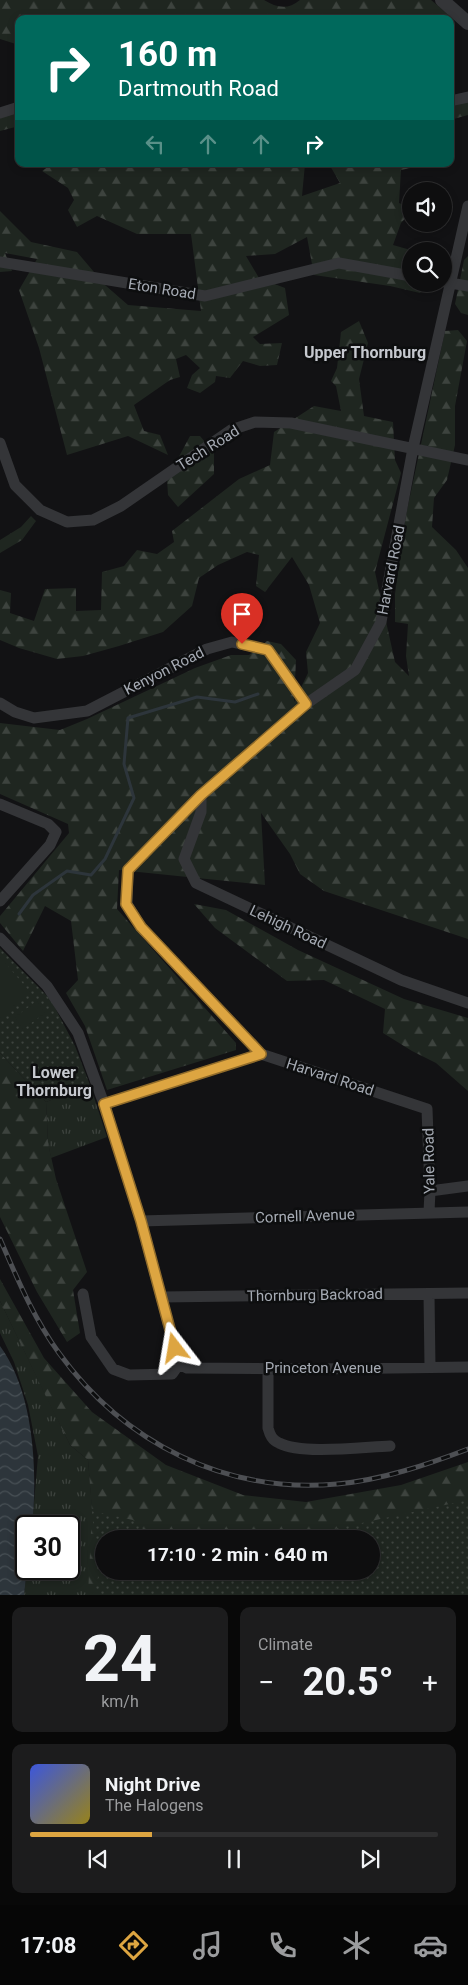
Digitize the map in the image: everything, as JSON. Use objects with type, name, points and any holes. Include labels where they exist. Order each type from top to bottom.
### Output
[{"type":"street","points":[[442,0],[468,23]]},
{"type":"street","points":[[454,100],[468,97]]},
{"type":"street","points":[[0,112],[15,108]]},
{"type":"street","name":"Harvard Road","points":[[452,264],[468,206]]},
{"type":"street","name":"Eton Road","points":[[0,262],[205,296],[339,263],[402,274]]},
{"type":"street","points":[[452,283],[468,286]]},
{"type":"street","name":"Harvard Road","points":[[427,1109],[261,1054],[141,927],[126,904],[128,870],[201,795],[306,704],[354,670],[381,622],[413,448],[445,292]]},
{"type":"street","name":"Tech Road","points":[[0,443],[15,485],[40,510],[67,522],[93,520],[121,506],[230,430],[255,422],[291,423],[468,460]]},
{"type":"street","name":"Kenyon Road","points":[[0,703],[15,712],[34,718],[87,711],[207,649],[232,642],[268,650],[306,704]]},
{"type":"street","name":"Lehigh Road","points":[[201,795],[201,812],[184,859],[196,883],[401,980],[468,1003]]},
{"type":"street","points":[[0,804],[52,826],[56,832],[50,845],[0,902]]},
{"type":"street","points":[[0,938],[47,986],[78,1033],[104,1104],[141,1221],[162,1297],[179,1364],[172,1374],[130,1375],[113,1370],[92,1337],[83,1294]]},
{"type":"street","points":[[104,1104],[261,1054]]},
{"type":"street","name":"Yale Road","points":[[427,1109],[429,1212]]},
{"type":"street","points":[[430,1191],[468,1186]]},
{"type":"street","name":"Cornell Avenue","points":[[141,1221],[468,1212]]},
{"type":"street","name":"Thornburg Backroad","points":[[162,1297],[468,1293]]},
{"type":"street","points":[[429,1294],[430,1367]]},
{"type":"street","name":"Princeton Avenue","points":[[179,1364],[186,1368],[268,1369],[468,1367]]},
{"type":"street","points":[[268,1369],[268,1428],[271,1437],[278,1443],[312,1449],[390,1446]]},
{"type":"green space","points":[[0,0],[264,0],[273,5],[287,7],[300,0],[431,0],[449,15],[15,15],[15,44],[0,39]]},
{"type":"green space","points":[[468,101],[468,115],[454,119],[454,104]]},
{"type":"green space","points":[[15,112],[15,127],[0,131],[0,117]]},
{"type":"green space","points":[[48,167],[305,167],[302,196],[340,183],[331,167],[415,167],[401,170],[399,203],[402,204],[402,222],[393,245],[402,248],[402,289],[314,275],[307,237],[275,254],[246,256],[259,278],[285,288],[289,315],[253,337],[260,344],[282,343],[277,365],[260,366],[243,361],[230,378],[216,376],[215,382],[200,393],[187,388],[192,375],[200,368],[186,355],[176,359],[180,377],[170,380],[134,405],[144,431],[160,435],[168,455],[128,436],[67,455],[39,348],[19,290],[37,259],[5,253],[12,271],[0,272],[0,211],[31,242],[77,252],[105,285],[128,305],[201,311],[191,234],[137,234],[97,216],[77,227],[68,210],[74,200],[68,188],[42,171]]},
{"type":"green space","points":[[468,256],[468,315],[461,313],[455,304],[464,260]]},
{"type":"green space","points":[[359,321],[368,343],[359,379],[364,416],[393,422],[395,460],[401,473],[375,572],[395,662],[409,676],[406,656],[408,624],[395,622],[395,594],[406,515],[445,331],[458,330],[467,341],[455,406],[455,445],[447,480],[434,498],[432,527],[456,550],[468,568],[468,939],[324,891],[300,874],[290,854],[261,813],[265,885],[119,870],[117,909],[236,1043],[236,1050],[107,1090],[85,1026],[66,993],[78,980],[71,921],[45,906],[23,951],[0,923],[0,916],[69,833],[68,824],[0,794],[0,723],[60,730],[195,668],[231,655],[249,655],[267,641],[281,644],[296,660],[294,702],[308,673],[306,652],[320,623],[309,585],[292,557],[265,592],[256,586],[259,555],[247,552],[218,565],[199,578],[192,606],[163,632],[83,656],[57,659],[19,648],[0,640],[0,590],[11,593],[10,613],[34,621],[45,589],[76,588],[76,611],[101,610],[102,572],[124,566],[137,550],[157,554],[174,542],[172,531],[239,479],[270,465],[274,432],[314,406],[341,411],[336,386],[331,381],[337,368],[341,332]]},
{"type":"green space","points":[[190,436],[200,436],[214,453],[214,474],[178,507],[168,495],[167,479]]},
{"type":"green space","points":[[31,516],[36,521],[22,540],[0,553],[0,540],[21,527]]},
{"type":"green space","points":[[194,904],[226,910],[298,950],[404,999],[468,1018],[468,1091],[436,1063],[383,1033],[385,1009],[324,980],[287,981],[215,928]]},
{"type":"green space","points":[[0,948],[51,1000],[75,1046],[90,1085],[46,1102],[0,1053]]},
{"type":"green space","points":[[0,957],[30,992],[0,1018]]},
{"type":"green space","points":[[37,1001],[45,1013],[23,1029],[15,1017]]},
{"type":"green space","points":[[0,1053],[46,1102],[48,1143],[56,1179],[87,1272],[73,1290],[80,1333],[67,1342],[37,1292],[0,1217]]},
{"type":"green space","points":[[90,1085],[107,1137],[51,1158],[48,1143],[46,1102]]},
{"type":"green space","points":[[0,1279],[44,1358],[92,1412],[166,1465],[243,1495],[306,1502],[401,1485],[468,1462],[468,1595],[88,1595],[92,1511],[88,1460],[70,1445],[0,1301]]},
{"type":"green space","points":[[0,1301],[70,1445],[88,1460],[95,1542],[95,1580],[97,1580],[94,1595],[24,1595],[26,1580],[80,1580],[80,1515],[33,1515],[38,1456],[28,1405],[14,1362],[0,1333]]},
{"type":"green space","points":[[468,1500],[468,1595],[94,1595],[97,1580],[380,1580],[380,1530],[330,1530]]},
{"type":"green space","points":[[92,1511],[133,1520],[144,1530],[95,1530],[95,1544]]},
{"type":"water","points":[[0,1346],[20,1386],[27,1409],[33,1457],[34,1505],[33,1515],[15,1515],[15,1580],[26,1580],[24,1595],[0,1595]]},
{"type":"waterway","points":[[19,914],[33,895],[67,871],[91,875],[105,859],[134,798],[124,764],[128,718],[197,697],[235,702],[258,694]]},
{"type":"railway","points":[[0,1239],[26,1298],[50,1340],[85,1385],[114,1413],[146,1437],[180,1456],[217,1471],[255,1480],[296,1485],[337,1484],[371,1479],[404,1471],[468,1449]]},
{"type":"district","name":"Upper Thornburg","points":[[365,352]]},
{"type":"district","name":"Lower Thornburg","points":[[54,1081]]},
{"type":"route","points":[[175,1348],[141,1221],[104,1104],[261,1054],[141,927],[126,904],[128,870],[201,795],[306,704],[268,650],[242,644]]}]
